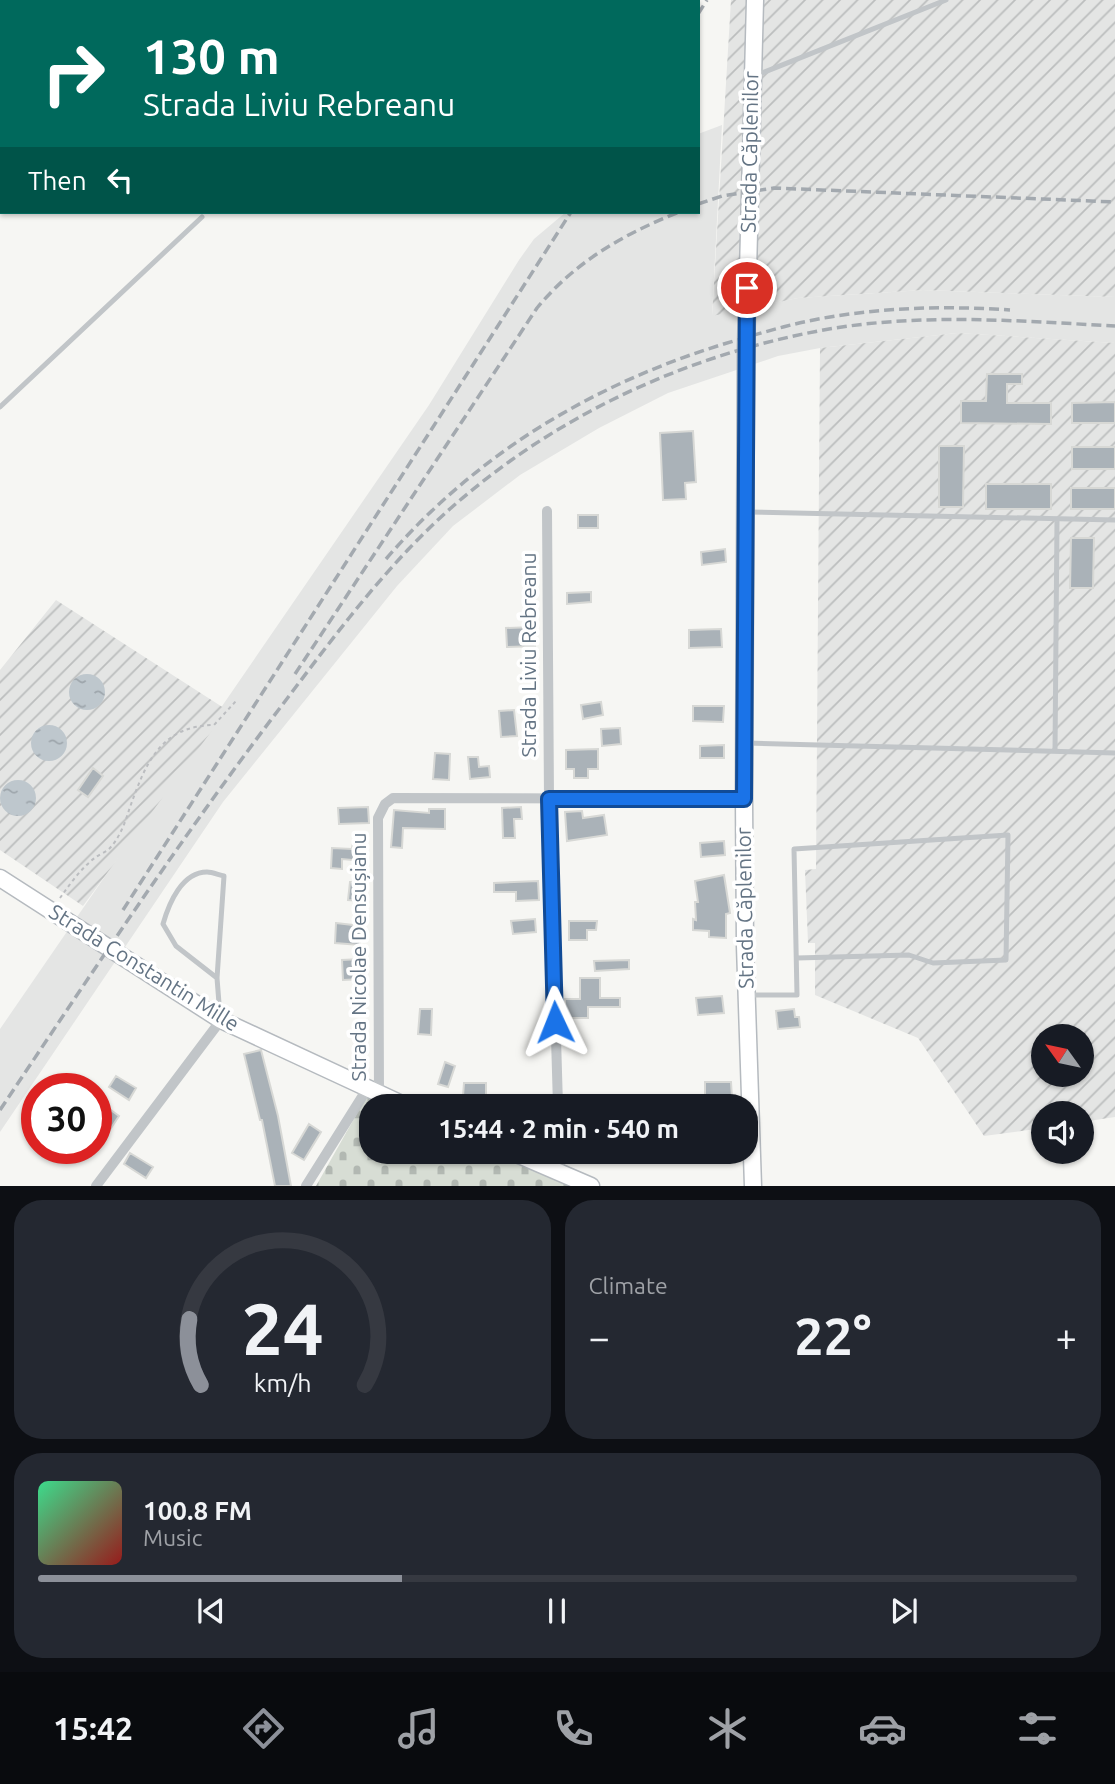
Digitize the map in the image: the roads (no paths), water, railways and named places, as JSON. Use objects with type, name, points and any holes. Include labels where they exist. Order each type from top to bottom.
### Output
[{"type":"street","name":"Strada Căplenilor","points":[[753,1185],[744,799],[746,349],[755,0]]},
{"type":"street","name":"Strada Liviu Rebreanu","points":[[547,511],[549,799],[558,1094]]},
{"type":"street","name":"Strada Nicolae Densușianu","points":[[373,1092],[378,818],[385,804],[393,798],[549,799]]},
{"type":"street","points":[[549,799],[744,799]]},
{"type":"street","name":"Strada Constantin Mille","points":[[0,877],[221,1020],[378,1094]]},
{"type":"street","points":[[96,1185],[221,1020]]},
{"type":"street","points":[[306,1185],[373,1092]]},
{"type":"street","points":[[540,1164],[591,1185]]},
{"type":"street","points":[[559,1164],[559,1172]]},
{"type":"lane","points":[[752,77],[946,0]]},
{"type":"lane","points":[[0,407],[202,217]]},
{"type":"lane","points":[[746,512],[1115,520]]},
{"type":"lane","points":[[1055,751],[1056,520]]},
{"type":"lane","points":[[745,743],[1115,753]]},
{"type":"lane","points":[[747,995],[797,995],[794,849],[1008,835],[1006,960],[933,963],[909,955],[797,958]]},
{"type":"lane","points":[[217,978],[176,946],[163,924],[169,904],[189,877],[207,872],[224,876],[217,978],[221,1020]]},
{"type":"water","points":[[87,674],[100,679],[105,692],[100,705],[87,710],[74,705],[69,692],[74,679]]},
{"type":"water","points":[[49,725],[62,730],[67,743],[62,756],[49,761],[36,756],[31,743],[36,730]]},
{"type":"water","points":[[18,780],[31,785],[36,798],[31,811],[18,816],[5,811],[0,798],[5,785]]},
{"type":"railway","points":[[700,11],[707,0]]},
{"type":"railway","points":[[700,203],[722,196],[774,188],[1115,202]]},
{"type":"railway","points":[[123,910],[570,214]]},
{"type":"railway","points":[[295,674],[537,308],[568,276],[602,251],[675,214]]},
{"type":"railway","points":[[386,559],[422,520],[461,484],[502,452],[591,398],[686,356],[783,327],[852,314],[920,308],[1010,310]]},
{"type":"railway","points":[[0,1110],[176,851],[328,644],[419,538],[471,491],[510,461],[552,433],[639,387],[685,368],[780,339],[829,329],[900,321],[972,320],[1115,326]]}]
